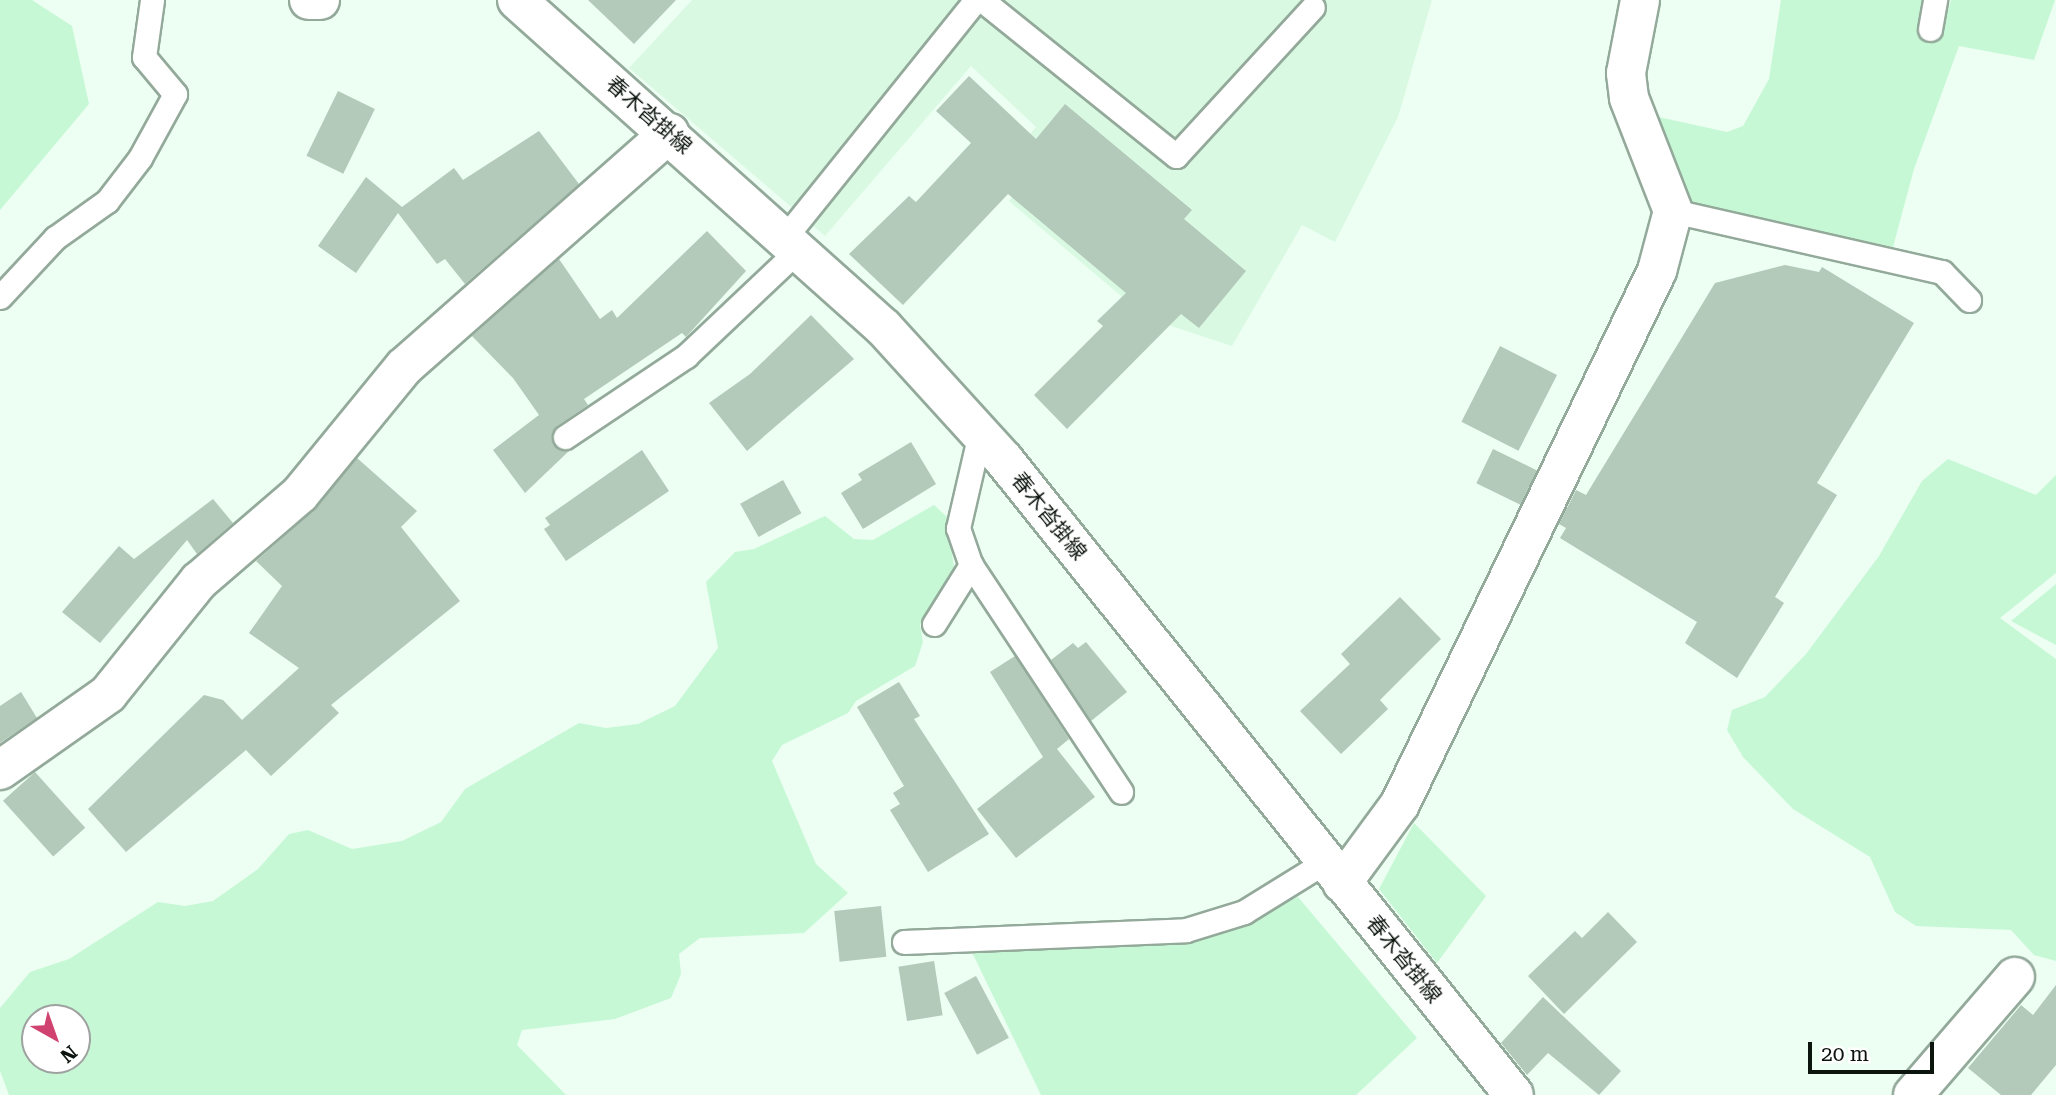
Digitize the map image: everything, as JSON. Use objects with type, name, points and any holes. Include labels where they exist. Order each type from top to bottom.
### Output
[{"type":"street","points":[[309,0],[320,0]]},
{"type":"street","points":[[1333,873],[1400,804],[1534,523],[1641,313],[1673,211],[1629,98],[1626,73],[1640,0]]},
{"type":"street","name":"春木沓掛線","points":[[531,7],[793,242],[884,328],[980,433],[1514,1095]]},
{"type":"street","points":[[0,770],[107,694],[199,581],[300,494],[404,367],[669,133]]},
{"type":"street","points":[[1913,1095],[2015,977]]},
{"type":"lane","points":[[0,296],[55,238],[107,201],[140,158],[175,94],[144,57],[152,0]]},
{"type":"lane","points":[[565,437],[686,356],[793,242],[976,0]]},
{"type":"lane","points":[[982,0],[1176,156],[1313,7]]},
{"type":"lane","points":[[1930,29],[1935,0]]},
{"type":"lane","points":[[1673,211],[1942,272],[1969,300]]},
{"type":"lane","points":[[980,433],[958,528],[971,565],[1121,792]]},
{"type":"lane","points":[[934,624],[971,565]]},
{"type":"lane","points":[[904,942],[1186,930],[1244,912],[1333,873]]},
{"type":"shaded area","points":[[0,0],[32,0],[72,26],[89,104],[0,210]]},
{"type":"shaded area","points":[[692,0],[1432,0],[1398,117],[1335,242],[1302,225],[1232,346],[1147,318],[1009,201],[1017,191],[997,173],[1036,127],[971,66],[825,236],[629,68]]},
{"type":"shaded area","points":[[1781,0],[1925,0],[1923,37],[1942,31],[1951,0],[2055,0],[2034,60],[1959,46],[1914,169],[1893,247],[1685,203],[1654,116],[1727,132],[1743,126],[1769,79]]},
{"type":"shaded area","points":[[1948,459],[2036,495],[2056,475],[2056,573],[2000,618],[2056,659],[2056,961],[2034,955],[2011,930],[1916,926],[1895,912],[1870,857],[1793,809],[1743,757],[1727,730],[1732,710],[1765,697],[1806,654],[1879,556],[1922,481]]},
{"type":"shaded area","points":[[934,505],[947,517],[954,568],[920,625],[923,642],[915,666],[856,701],[848,713],[782,745],[772,761],[816,864],[848,893],[804,933],[700,938],[679,954],[681,974],[671,998],[615,1019],[522,1030],[517,1045],[566,1095],[9,1095],[0,1071],[0,1008],[30,972],[69,959],[158,902],[185,906],[213,901],[258,869],[289,834],[308,830],[352,849],[402,841],[441,822],[465,789],[579,723],[606,728],[638,724],[675,706],[718,648],[706,582],[735,552],[754,549],[825,516],[854,539],[873,540]]},
{"type":"shaded area","points":[[2056,584],[2056,645],[2011,621]]},
{"type":"shaded area","points":[[1414,823],[1486,896],[1437,963],[1379,889]]},
{"type":"shaded area","points":[[1298,897],[1417,1038],[1356,1095],[1041,1095],[969,946],[1191,940]]},
{"type":"building","points":[[588,0],[676,0],[634,44]]},
{"type":"building","points":[[969,76],[1036,139],[1065,104],[1192,210],[1184,219],[1246,271],[1199,328],[1181,314],[1067,429],[1034,395],[1103,326],[1097,321],[1126,293],[1008,194],[903,305],[849,254],[909,196],[916,202],[971,143],[936,111]]},
{"type":"building","points":[[338,91],[375,109],[343,174],[306,156]]},
{"type":"building","points":[[539,131],[579,184],[465,284],[445,259],[437,264],[398,213],[356,273],[318,246],[366,177],[402,207],[454,168],[463,180]]},
{"type":"building","points":[[707,231],[746,271],[686,337],[682,333],[584,399],[588,405],[557,426],[553,444],[570,450],[525,493],[493,450],[539,415],[513,378],[472,336],[559,259],[600,319],[612,310],[617,318]]},
{"type":"building","points":[[1785,265],[1819,272],[1822,267],[1914,323],[1817,483],[1837,495],[1775,597],[1784,603],[1737,678],[1685,643],[1697,622],[1560,538],[1566,528],[1559,524],[1576,490],[1586,495],[1715,283]]},
{"type":"building","points":[[811,315],[854,359],[747,451],[709,403],[750,374]]},
{"type":"building","points":[[1500,346],[1557,375],[1518,451],[1461,422]]},
{"type":"building","points":[[911,442],[936,484],[863,529],[841,493],[862,480],[858,474]]},
{"type":"building","points":[[1493,449],[1537,470],[1520,505],[1476,483]]},
{"type":"building","points":[[642,450],[669,491],[566,561],[544,529],[550,525],[545,518]]},
{"type":"building","points":[[357,458],[417,511],[401,527],[460,601],[331,705],[339,713],[271,776],[246,750],[126,852],[88,809],[204,695],[223,700],[242,720],[299,668],[249,633],[282,586],[256,561],[314,510]]},
{"type":"building","points":[[783,480],[801,513],[759,537],[740,504]]},
{"type":"building","points":[[213,499],[233,523],[197,554],[187,540],[100,643],[62,612],[119,546],[134,559]]},
{"type":"building","points":[[1400,597],[1441,639],[1380,700],[1388,709],[1341,754],[1300,711],[1350,664],[1341,654]]},
{"type":"building","points":[[1086,642],[1127,692],[1091,721],[1051,660],[1073,643],[1078,648]]},
{"type":"building","points":[[1015,656],[1069,739],[1057,749],[1095,797],[1016,858],[977,809],[1043,757],[990,672]]},
{"type":"building","points":[[899,682],[920,716],[914,719],[989,834],[928,872],[890,810],[900,804],[893,793],[904,786],[857,707]]},
{"type":"building","points":[[21,692],[37,718],[0,743],[0,706]]},
{"type":"building","points":[[35,772],[85,828],[53,857],[3,801]]},
{"type":"building","points":[[881,906],[886,957],[840,962],[834,911]]},
{"type":"building","points":[[1608,912],[1637,942],[1564,1014],[1528,976],[1575,931],[1582,938]]},
{"type":"building","points":[[934,961],[943,1015],[907,1021],[898,967]]},
{"type":"building","points":[[976,976],[1009,1038],[977,1055],[944,993]]},
{"type":"building","points":[[2056,985],[2056,1065],[2031,1095],[2001,1095],[1968,1068],[2021,1005],[2033,1015]]},
{"type":"building","points":[[1543,997],[1621,1071],[1599,1095],[1548,1053],[1527,1075],[1501,1043]]}]
